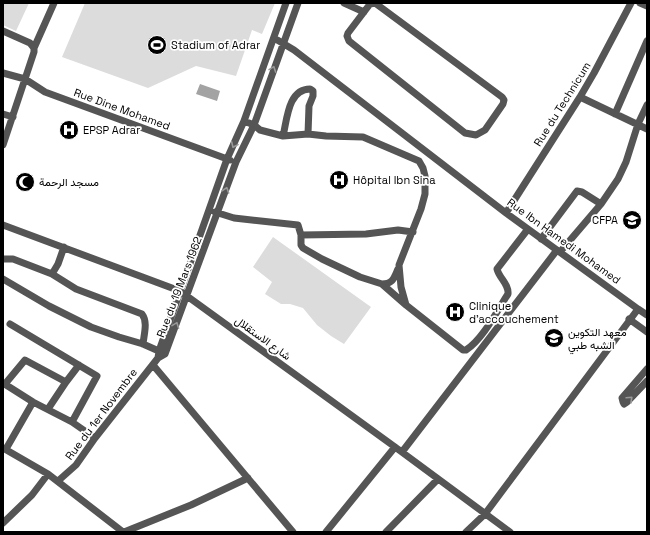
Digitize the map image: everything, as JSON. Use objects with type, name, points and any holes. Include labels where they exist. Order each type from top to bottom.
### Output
[{"type":"street","points":[[3,145],[34,52],[34,48],[54,3]]},
{"type":"street","name":"Rue du 19 Mars 1962","points":[[161,354],[180,291],[227,158],[244,121],[286,3]]},
{"type":"street","name":"Rue du 19 Mars 1962","points":[[161,354],[187,297],[236,162],[254,125],[298,3]]},
{"type":"street","points":[[344,3],[364,12]]},
{"type":"street","name":"Rue du Technicum","points":[[506,213],[580,97],[631,3]]},
{"type":"street","points":[[640,3],[647,6]]},
{"type":"street","points":[[370,4],[376,4],[502,97],[504,100],[503,104],[485,130],[476,135],[465,133],[352,44],[348,39],[348,33],[364,12],[370,4]]},
{"type":"street","points":[[3,31],[30,43],[34,48]]},
{"type":"street","name":"Rue Ibn Hamedi Mohamed","points":[[274,38],[283,43],[541,239],[647,315]]},
{"type":"street","points":[[615,114],[647,41]]},
{"type":"street","name":"Rue Dine Mohamed","points":[[3,73],[25,79],[45,92],[236,162]]},
{"type":"street","points":[[284,136],[293,98],[301,90],[310,89],[313,91],[313,96],[309,106],[308,134]]},
{"type":"street","points":[[580,97],[647,129]]},
{"type":"street","points":[[402,452],[558,251],[601,204],[618,179],[626,162],[638,124],[647,105]]},
{"type":"street","points":[[3,114],[13,117]]},
{"type":"street","points":[[210,208],[218,214],[234,218],[298,225],[301,235],[301,245],[303,248],[354,274],[382,284],[388,284],[394,280],[413,232],[423,205],[425,194],[425,176],[419,161],[363,137],[308,134],[284,136],[260,130],[254,125],[244,121]]},
{"type":"street","points":[[541,239],[577,191],[582,192],[601,204]]},
{"type":"street","name":"شارع الاستقلال","points":[[3,225],[180,291],[510,532]]},
{"type":"street","points":[[382,284],[463,350],[466,350],[483,333],[508,294],[508,287],[500,277],[497,269],[528,229]]},
{"type":"street","points":[[301,235],[366,234],[398,230],[413,232]]},
{"type":"street","points":[[52,274],[58,264],[64,247]]},
{"type":"street","points":[[3,259],[13,259],[52,274],[76,289],[142,314],[145,317],[143,344]]},
{"type":"street","points":[[399,265],[399,277],[406,305]]},
{"type":"street","points":[[4,281],[91,327],[143,344],[161,354]]},
{"type":"street","points":[[466,532],[485,514],[638,309]]},
{"type":"street","points":[[630,319],[647,332]]},
{"type":"street","points":[[10,324],[96,375],[97,377],[72,422]]},
{"type":"street","name":"Rue du 1er Novembre","points":[[58,481],[76,466],[95,438],[161,354]]},
{"type":"street","points":[[66,382],[25,360],[4,384],[33,402],[72,422],[95,438]]},
{"type":"street","points":[[48,409],[79,365]]},
{"type":"street","points":[[153,365],[293,532]]},
{"type":"street","points":[[647,369],[622,398],[623,403],[627,402],[647,381]]},
{"type":"street","points":[[33,402],[5,448],[58,481],[124,532],[191,505],[248,478]]},
{"type":"street","points":[[326,532],[395,447]]},
{"type":"street","points":[[3,523],[32,496],[48,474]]},
{"type":"street","points":[[386,532],[438,479]]},
{"type":"shaded area","points":[[3,3],[29,3],[16,31],[3,25]]},
{"type":"shaded area","name":"Stadium of Adrar","points":[[85,3],[275,3],[262,34],[252,30],[236,76],[196,66],[148,88],[62,57]]},
{"type":"shaded area","points":[[200,84],[220,91],[217,101],[196,94]]},
{"type":"shaded area","points":[[273,237],[371,307],[344,344],[317,325],[303,308],[290,304],[281,304],[265,294],[272,282],[253,267]]},
{"type":"place","name":"Stadium of Adrar","points":[[157,45]]},
{"type":"place","name":"EPSP Adrar","points":[[69,130]]},
{"type":"place","name":"Hôpital Ibn Sina","points":[[339,180]]},
{"type":"place","name":"مسجد الرحمة","points":[[25,182]]},
{"type":"place","name":"CFPA","points":[[632,220]]},
{"type":"place","name":"Clinique d'accouchement","points":[[455,312]]},
{"type":"place","name":"معهد التكوين الشبه طبي","points":[[554,338]]}]
